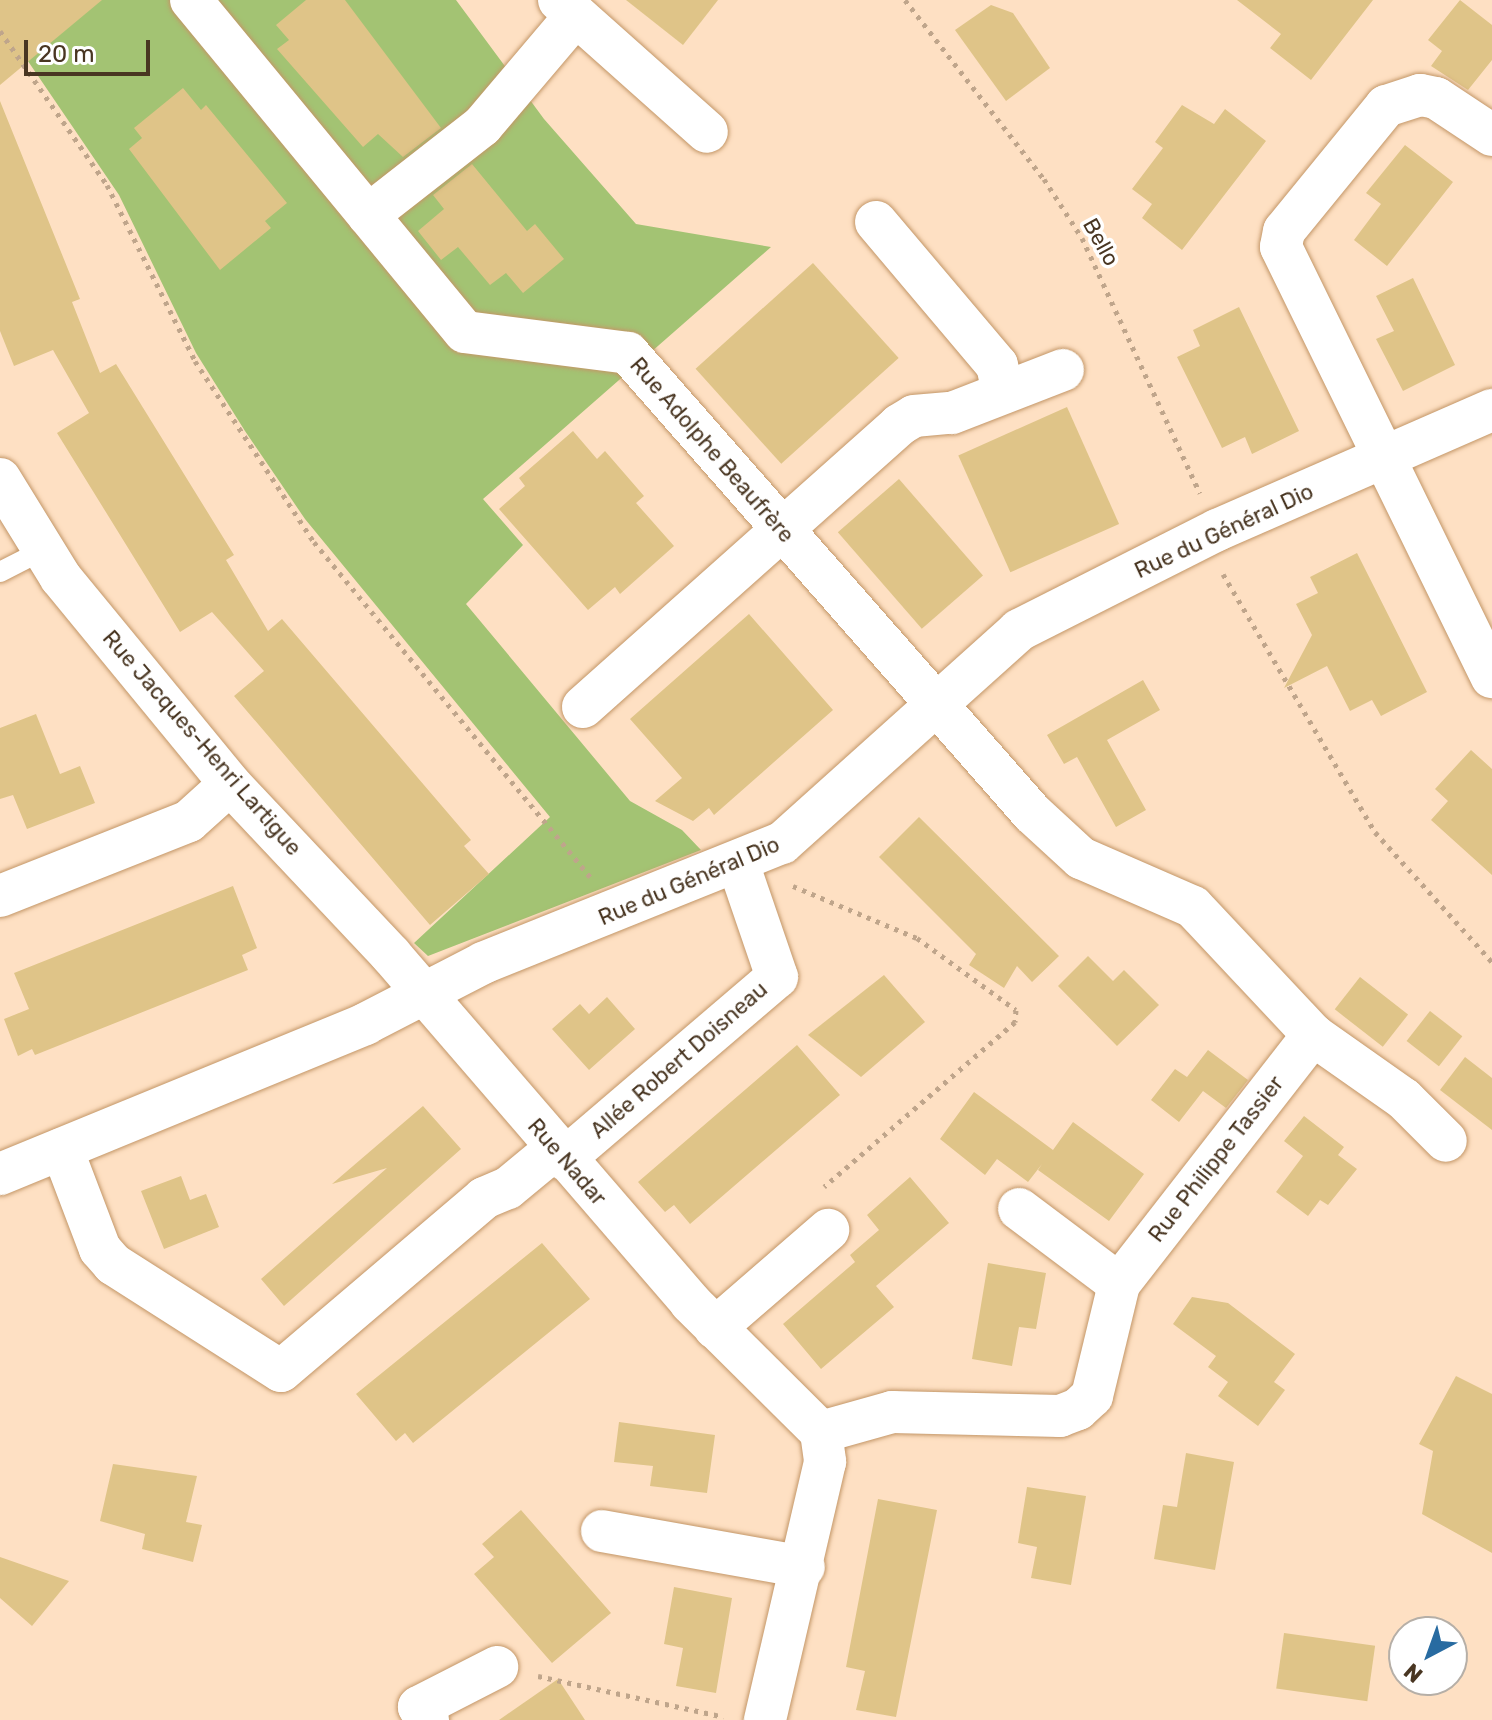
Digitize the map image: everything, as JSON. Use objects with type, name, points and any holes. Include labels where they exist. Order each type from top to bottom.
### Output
[{"type":"street","name":"Rue Adolphe Beaufrère","points":[[191,0],[465,332],[628,353],[933,706],[1081,858],[1193,907],[1313,1035],[1404,1099],[1446,1141]]},
{"type":"street","points":[[368,215],[482,126],[568,8],[707,132]]},
{"type":"street","points":[[1492,135],[1436,98],[1401,98],[1386,106],[1284,231],[1281,247],[1291,274],[1492,677]]},
{"type":"street","points":[[876,222],[997,365],[1002,389]]},
{"type":"street","points":[[583,707],[899,425],[914,416],[952,413],[1002,389],[1063,370]]},
{"type":"street","name":"Rue du Général Dio","points":[[0,1174],[365,1024],[422,994],[751,858],[820,815],[933,706],[1019,630],[1210,534],[1492,410]]},
{"type":"street","name":"Rue Jacques-Henri Lartigue","points":[[0,479],[41,551],[230,784],[422,994]]},
{"type":"street","points":[[0,896],[189,821],[230,784]]},
{"type":"street","name":"Allée Robert Doisneau","points":[[559,1154],[777,977],[751,858]]},
{"type":"street","name":"Rue Nadar","points":[[422,994],[559,1154],[715,1328],[821,1432]]},
{"type":"street","name":"Rue Philippe Tassier","points":[[821,1432],[892,1412],[1060,1416],[1078,1409],[1092,1396],[1119,1284],[1313,1035]]},
{"type":"street","points":[[62,1149],[100,1249],[113,1264],[281,1371],[484,1198],[508,1188],[559,1154]]},
{"type":"street","points":[[1019,1209],[1119,1284]]},
{"type":"street","points":[[715,1328],[819,1214]]},
{"type":"street","points":[[765,1720],[804,1567],[825,1462],[821,1432]]},
{"type":"street","points":[[602,1531],[804,1567]]},
{"type":"street","points":[[428,1720],[419,1707],[497,1667]]},
{"type":"lane","points":[[0,572],[41,551]]},
{"type":"path","points":[[897,0],[906,3]]},
{"type":"path","name":"Bello","points":[[906,3],[1044,179],[1082,238],[1124,317],[1210,534],[1313,737],[1375,832],[1492,962]]},
{"type":"path","points":[[0,31],[107,185],[195,361],[314,542],[618,912]]},
{"type":"path","points":[[751,858],[796,889],[917,938],[1016,1010],[1015,1022],[819,1214]]},
{"type":"path","points":[[497,1667],[736,1720]]},
{"type":"green space","points":[[0,0],[456,0],[544,119],[636,224],[771,247],[483,499],[523,545],[466,604],[630,801],[682,830],[701,850],[428,956],[414,943],[550,817],[305,519],[245,431],[196,353],[119,195],[0,20]]},
{"type":"building","points":[[0,0],[102,0],[0,85]]},
{"type":"building","points":[[306,0],[345,0],[441,128],[403,157],[378,134],[363,147],[277,49],[289,40],[276,25]]},
{"type":"building","points":[[626,0],[718,0],[683,45]]},
{"type":"building","points":[[1237,0],[1373,0],[1311,80],[1270,48],[1281,34]]},
{"type":"building","points":[[1460,0],[1492,25],[1492,60],[1468,90],[1431,66],[1442,51],[1428,40]]},
{"type":"building","points":[[991,5],[1013,13],[1050,68],[1006,101],[955,30]]},
{"type":"building","points":[[183,88],[201,110],[206,105],[287,203],[265,221],[271,228],[220,270],[129,149],[142,138],[134,128]]},
{"type":"building","points":[[0,101],[80,299],[72,302],[100,373],[116,364],[234,555],[226,560],[268,631],[282,619],[471,840],[464,846],[489,874],[430,925],[234,696],[264,671],[212,612],[180,632],[57,433],[89,413],[53,350],[14,366],[0,331]]},
{"type":"building","points":[[1182,105],[1214,124],[1225,109],[1266,141],[1182,250],[1142,218],[1152,204],[1132,189],[1163,148],[1155,142]]},
{"type":"building","points":[[1405,145],[1453,182],[1387,266],[1354,240],[1381,204],[1366,193]]},
{"type":"building","points":[[472,164],[527,231],[535,224],[564,259],[523,293],[506,273],[490,285],[458,247],[441,260],[418,231],[444,209],[433,195]]},
{"type":"building","points":[[813,263],[899,358],[781,464],[696,369]]},
{"type":"building","points":[[1413,278],[1455,365],[1403,391],[1376,339],[1394,331],[1376,296]]},
{"type":"building","points":[[1239,307],[1299,431],[1252,454],[1245,437],[1222,448],[1177,357],[1200,346],[1193,330]]},
{"type":"building","points":[[1067,407],[1119,524],[1010,572],[958,455]]},
{"type":"building","points":[[573,431],[597,459],[605,451],[644,496],[636,503],[674,546],[620,594],[615,587],[588,610],[499,509],[525,486],[519,478]]},
{"type":"building","points":[[899,479],[983,576],[922,629],[838,532]]},
{"type":"building","points":[[1357,553],[1427,692],[1381,716],[1372,700],[1350,711],[1327,666],[1284,688],[1312,635],[1296,604],[1318,593],[1310,577]]},
{"type":"building","points":[[749,614],[833,710],[714,815],[709,808],[693,821],[655,801],[682,778],[630,719]]},
{"type":"building","points":[[1143,680],[1160,710],[1107,740],[1146,810],[1116,827],[1077,757],[1064,764],[1047,735]]},
{"type":"building","points":[[36,714],[60,774],[80,766],[95,803],[27,829],[13,795],[0,799],[0,728]]},
{"type":"building","points":[[1471,750],[1492,769],[1492,875],[1431,820],[1448,801],[1435,789]]},
{"type":"building","points":[[919,817],[1059,956],[1032,982],[1017,966],[1004,988],[969,965],[976,954],[879,857]]},
{"type":"building","points":[[233,886],[257,948],[242,955],[248,970],[35,1055],[32,1049],[18,1056],[4,1019],[29,1009],[14,973]]},
{"type":"building","points":[[1088,956],[1113,981],[1124,970],[1159,1005],[1117,1046],[1058,986]]},
{"type":"building","points":[[884,975],[925,1022],[861,1077],[808,1035]]},
{"type":"building","points":[[1360,977],[1408,1015],[1383,1047],[1335,1009]]},
{"type":"building","points":[[607,997],[635,1029],[589,1070],[552,1029],[580,1004],[589,1014]]},
{"type":"building","points":[[1430,1011],[1462,1036],[1439,1066],[1407,1041]]},
{"type":"building","points":[[797,1045],[840,1095],[690,1224],[674,1205],[665,1212],[638,1182]]},
{"type":"building","points":[[1208,1050],[1248,1080],[1226,1108],[1203,1091],[1179,1122],[1151,1100],[1175,1069],[1187,1077]]},
{"type":"building","points":[[1465,1057],[1492,1078],[1492,1130],[1440,1090]]},
{"type":"building","points":[[974,1092],[1053,1150],[1073,1122],[1144,1174],[1109,1221],[1038,1170],[1042,1164],[1028,1182],[997,1159],[985,1175],[940,1139]]},
{"type":"building","points":[[423,1106],[461,1149],[284,1306],[261,1279],[387,1168],[332,1184]]},
{"type":"building","points":[[1304,1116],[1344,1147],[1338,1155],[1357,1169],[1328,1205],[1320,1200],[1308,1216],[1276,1192],[1303,1156],[1284,1141]]},
{"type":"building","points":[[181,1176],[190,1200],[206,1194],[219,1227],[164,1249],[141,1191]]},
{"type":"building","points":[[910,1177],[949,1223],[876,1286],[894,1307],[821,1369],[783,1324],[855,1262],[850,1255],[879,1230],[867,1215]]},
{"type":"building","points":[[542,1243],[590,1299],[413,1443],[405,1433],[396,1441],[356,1394]]},
{"type":"building","points":[[988,1263],[1046,1273],[1036,1329],[1019,1327],[1012,1366],[972,1359]]},
{"type":"building","points":[[1192,1297],[1228,1303],[1295,1354],[1274,1382],[1285,1390],[1258,1426],[1218,1396],[1228,1382],[1208,1367],[1216,1356],[1173,1324]]},
{"type":"building","points":[[1456,1376],[1492,1394],[1492,1553],[1422,1514],[1433,1451],[1419,1444]]},
{"type":"building","points":[[619,1422],[715,1435],[707,1493],[650,1486],[653,1466],[614,1462]]},
{"type":"building","points":[[1186,1453],[1234,1462],[1215,1570],[1154,1559],[1163,1505],[1177,1507]]},
{"type":"building","points":[[113,1464],[197,1476],[186,1522],[202,1525],[193,1562],[142,1549],[145,1534],[100,1521]]},
{"type":"building","points":[[1027,1487],[1086,1496],[1071,1585],[1031,1578],[1037,1547],[1018,1543]]},
{"type":"building","points":[[878,1499],[937,1510],[896,1717],[856,1710],[865,1671],[846,1667]]},
{"type":"building","points":[[521,1510],[611,1613],[552,1663],[474,1574],[494,1557],[482,1544]]},
{"type":"building","points":[[0,1557],[69,1581],[32,1626],[0,1598]]},
{"type":"building","points":[[674,1587],[732,1598],[716,1693],[676,1686],[683,1648],[664,1644]]},
{"type":"building","points":[[1284,1633],[1375,1646],[1367,1701],[1276,1688]]},
{"type":"building","points":[[558,1679],[585,1720],[499,1720]]}]
